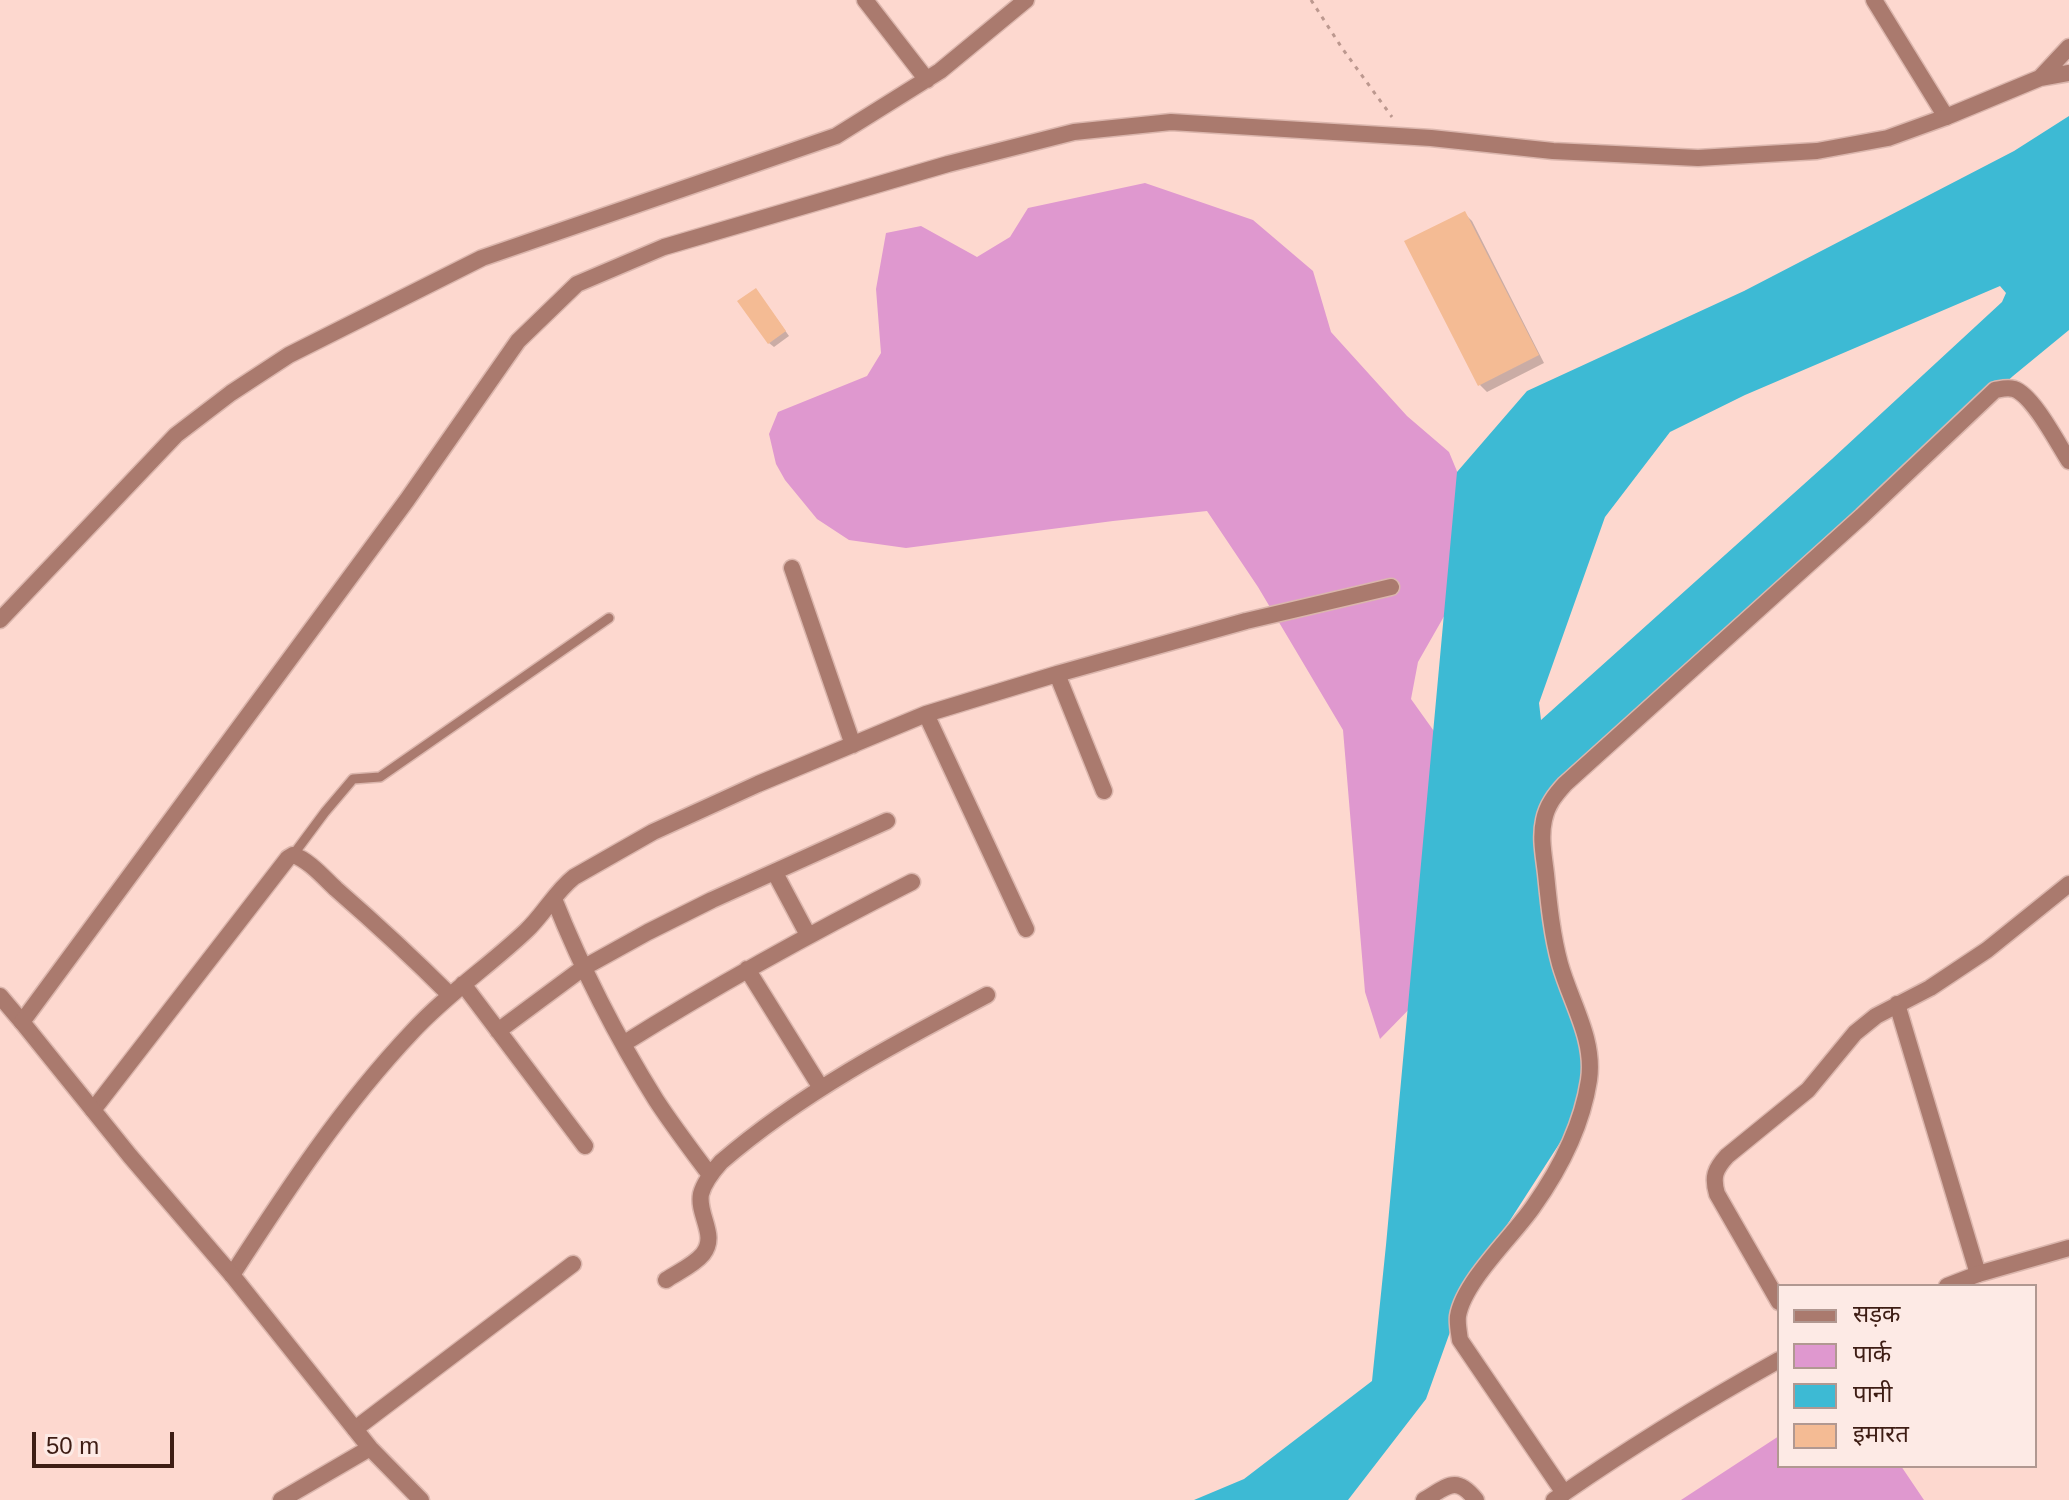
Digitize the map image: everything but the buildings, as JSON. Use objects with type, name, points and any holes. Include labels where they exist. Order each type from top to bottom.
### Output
[{"type":"street","points":[[865,0],[927,80]]},
{"type":"street","points":[[0,620],[176,435],[231,393],[289,355],[482,258],[836,136],[927,80],[1026,0]]},
{"type":"street","points":[[1874,0],[1946,117]]},
{"type":"street","points":[[2040,78],[2069,47]]},
{"type":"street","points":[[22,1022],[407,500],[518,341],[577,284],[664,247],[948,164],[1074,132],[1171,122],[1406,137],[1553,151],[1698,158],[1817,151],[1888,138],[2040,78],[2069,73]]},
{"type":"street","points":[[1777,1361],[1716,1395],[1559,1497],[1460,1340],[1458,1317],[1466,1294],[1533,1207],[1563,1157],[1583,1113],[1590,1077],[1588,1041],[1560,965],[1542,839],[1544,818],[1552,799],[1565,784],[1851,527],[1995,390],[2010,387],[2021,392],[2069,461]]},
{"type":"street","points":[[792,568],[853,745]]},
{"type":"street","points":[[232,1275],[314,1151],[362,1087],[413,1030],[528,930],[563,885],[574,877],[653,832],[758,784],[926,714],[1246,621],[1391,587]]},
{"type":"street","points":[[1057,674],[1104,791]]},
{"type":"street","points":[[926,714],[1026,929]]},
{"type":"street","points":[[498,1031],[583,968],[687,913],[887,821]]},
{"type":"street","points":[[93,1110],[293,855],[456,990],[498,1031],[585,1146]]},
{"type":"street","points":[[775,873],[808,935]]},
{"type":"street","points":[[623,1044],[747,969],[912,882]]},
{"type":"street","points":[[1777,1299],[1717,1194],[1713,1180],[1717,1168],[1727,1156],[1808,1090],[1855,1033],[1876,1016],[1930,988],[1987,950],[2069,884]]},
{"type":"street","points":[[554,899],[583,968],[623,1044],[658,1102],[710,1175]]},
{"type":"street","points":[[747,969],[821,1088]]},
{"type":"street","points":[[666,1280],[706,1251],[709,1238],[701,1207],[702,1193],[710,1175],[737,1148],[821,1088],[987,995]]},
{"type":"street","points":[[0,996],[232,1275],[370,1448],[421,1500]]},
{"type":"street","points":[[1897,1004],[1978,1274]]},
{"type":"street","points":[[1952,1284],[2069,1248]]},
{"type":"street","points":[[355,1429],[573,1264]]},
{"type":"street","points":[[281,1500],[370,1448]]},
{"type":"street","points":[[1424,1500],[1459,1484],[1467,1488],[1476,1500]]},
{"type":"lane","points":[[293,855],[353,779],[380,777],[609,618]]},
{"type":"path","points":[[1311,0],[1406,137]]},
{"type":"green space","points":[[1145,183],[1253,220],[1313,271],[1331,332],[1407,416],[1449,452],[1471,505],[1459,590],[1418,662],[1411,699],[1451,755],[1420,998],[1380,1039],[1365,992],[1343,730],[1258,587],[1207,511],[906,548],[849,540],[817,519],[776,464],[769,434],[778,412],[867,376],[881,353],[876,289],[886,233],[921,226],[977,257],[1010,237],[1028,208]]},
{"type":"green space","points":[[1777,1437],[1777,1468],[1902,1468],[1924,1500],[1681,1500]]},
{"type":"water","points":[[2069,116],[2069,330],[2013,376],[1545,795],[1557,943],[1593,1062],[1563,1138],[1460,1304],[1426,1399],[1348,1500],[1194,1500],[1244,1479],[1372,1381],[1457,472],[1527,391],[1744,291],[2014,151]],"holes":[[[2000,286],[2006,293],[2002,302],[1832,459],[1541,720],[1539,703],[1605,517],[1670,432],[1745,395]]]}]
